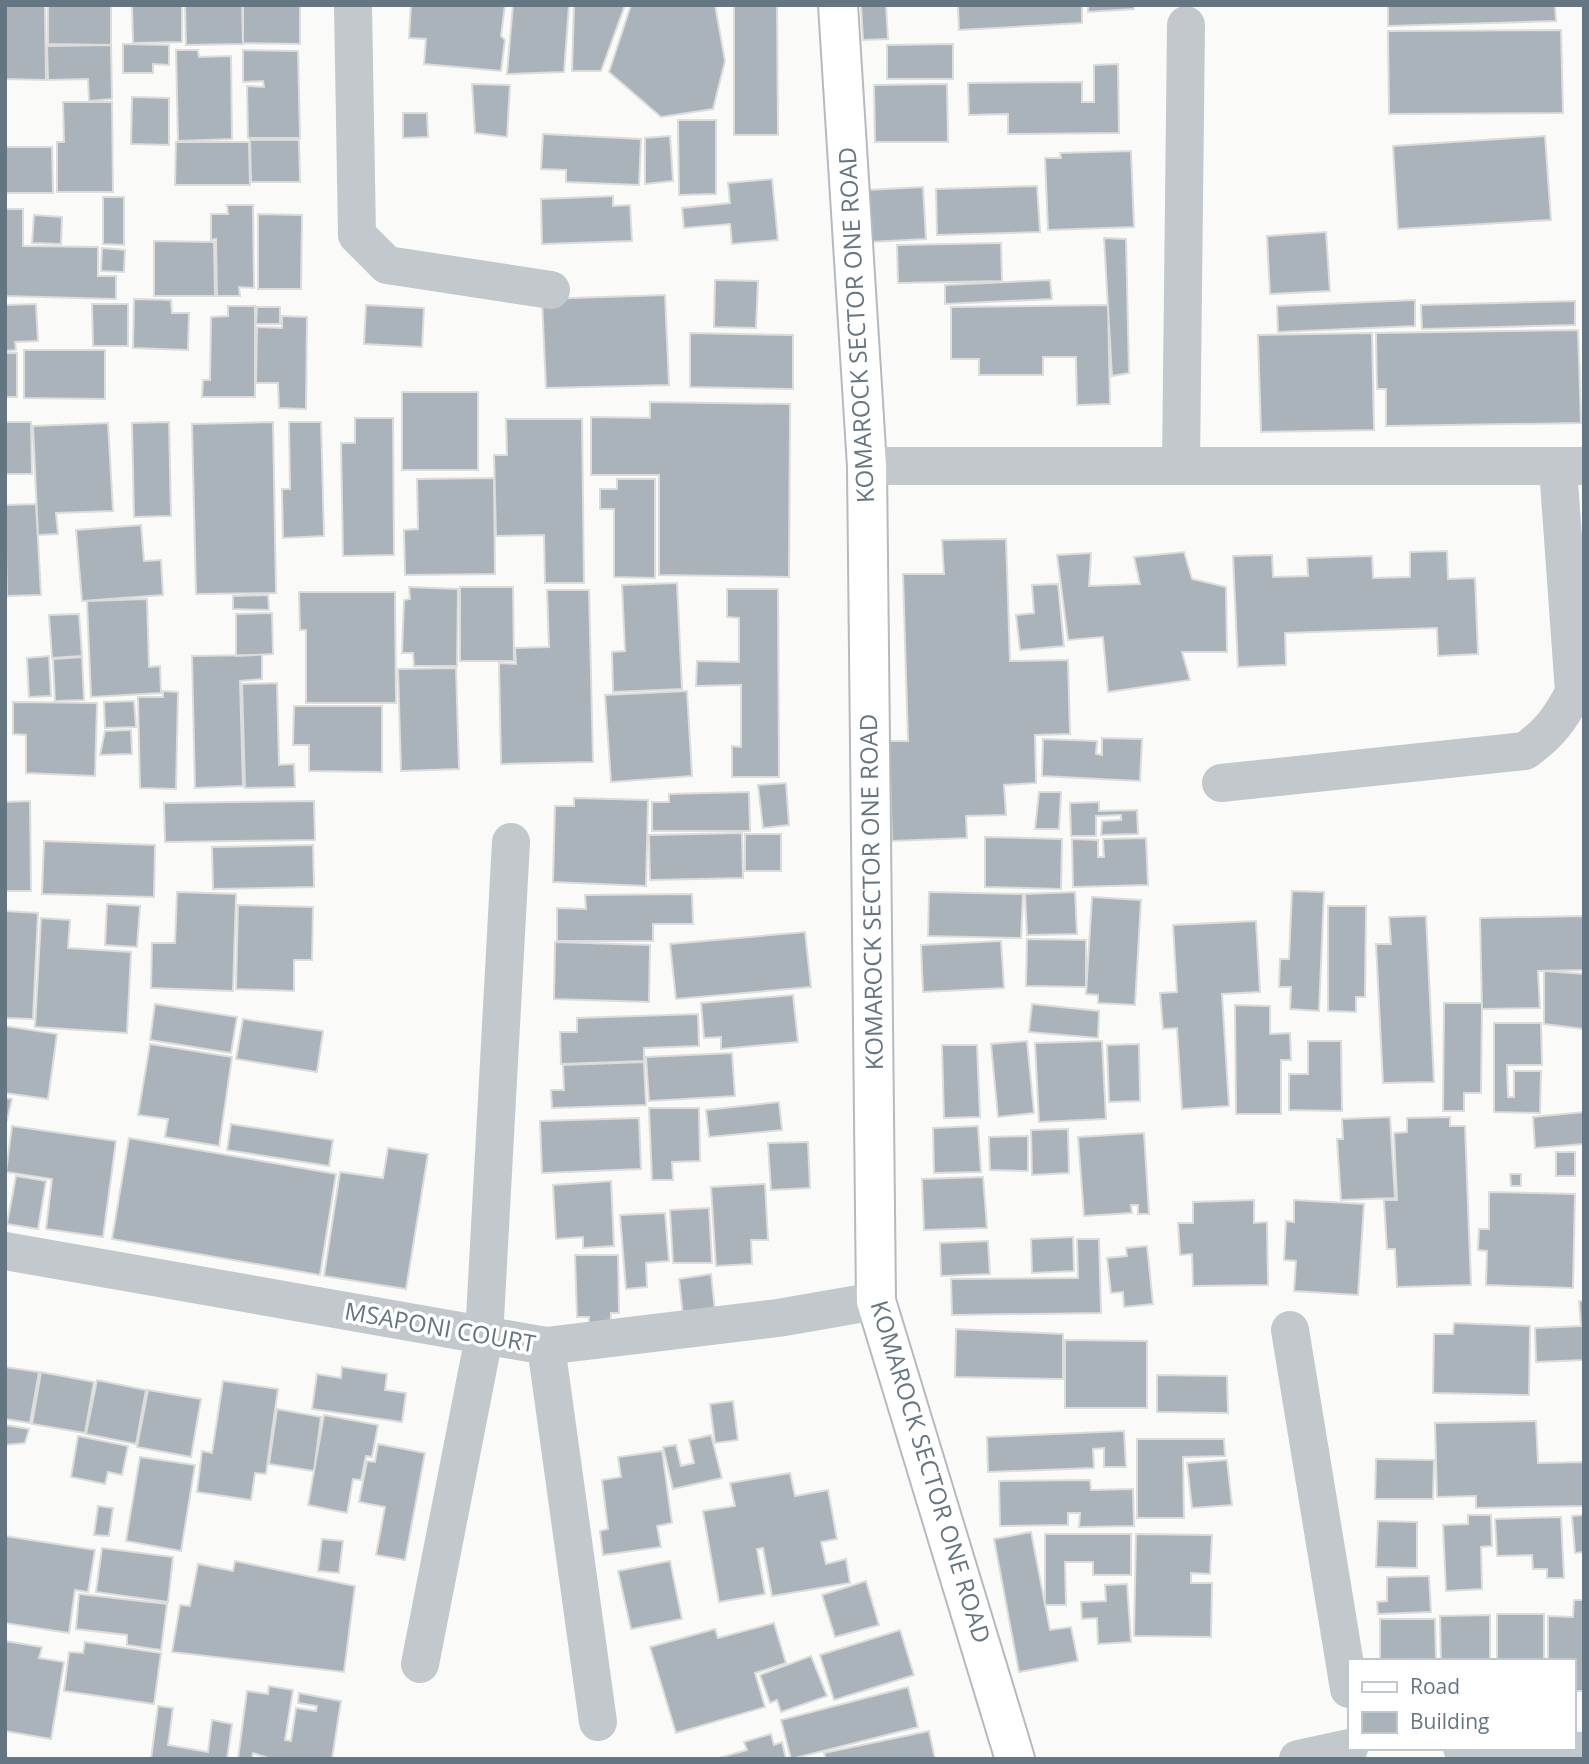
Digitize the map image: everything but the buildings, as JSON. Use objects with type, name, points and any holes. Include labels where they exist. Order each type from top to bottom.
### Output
[{"type":"main road","name":"KOMAROCK SECTOR ONE ROAD","points":[[838,5],[867,466],[876,1301],[1015,1759]]},
{"type":"street","points":[[353,5],[356,236],[387,265],[551,290]]},
{"type":"street","points":[[1181,465],[1186,25]]},
{"type":"street","points":[[867,466],[1571,467],[1574,692],[1562,716],[1546,736],[1525,751],[1222,783]]},
{"type":"street","points":[[420,1664],[484,1337],[511,842]]},
{"type":"street","name":"MSAPONI COURT","points":[[5,1251],[547,1346],[778,1318],[876,1301]]},
{"type":"street","points":[[1290,1330],[1348,1683]]},
{"type":"street","points":[[547,1346],[598,1723]]},
{"type":"street","points":[[1298,1759],[1348,1748]]},
{"type":"street","points":[[1543,1750],[1584,1751]]}]
